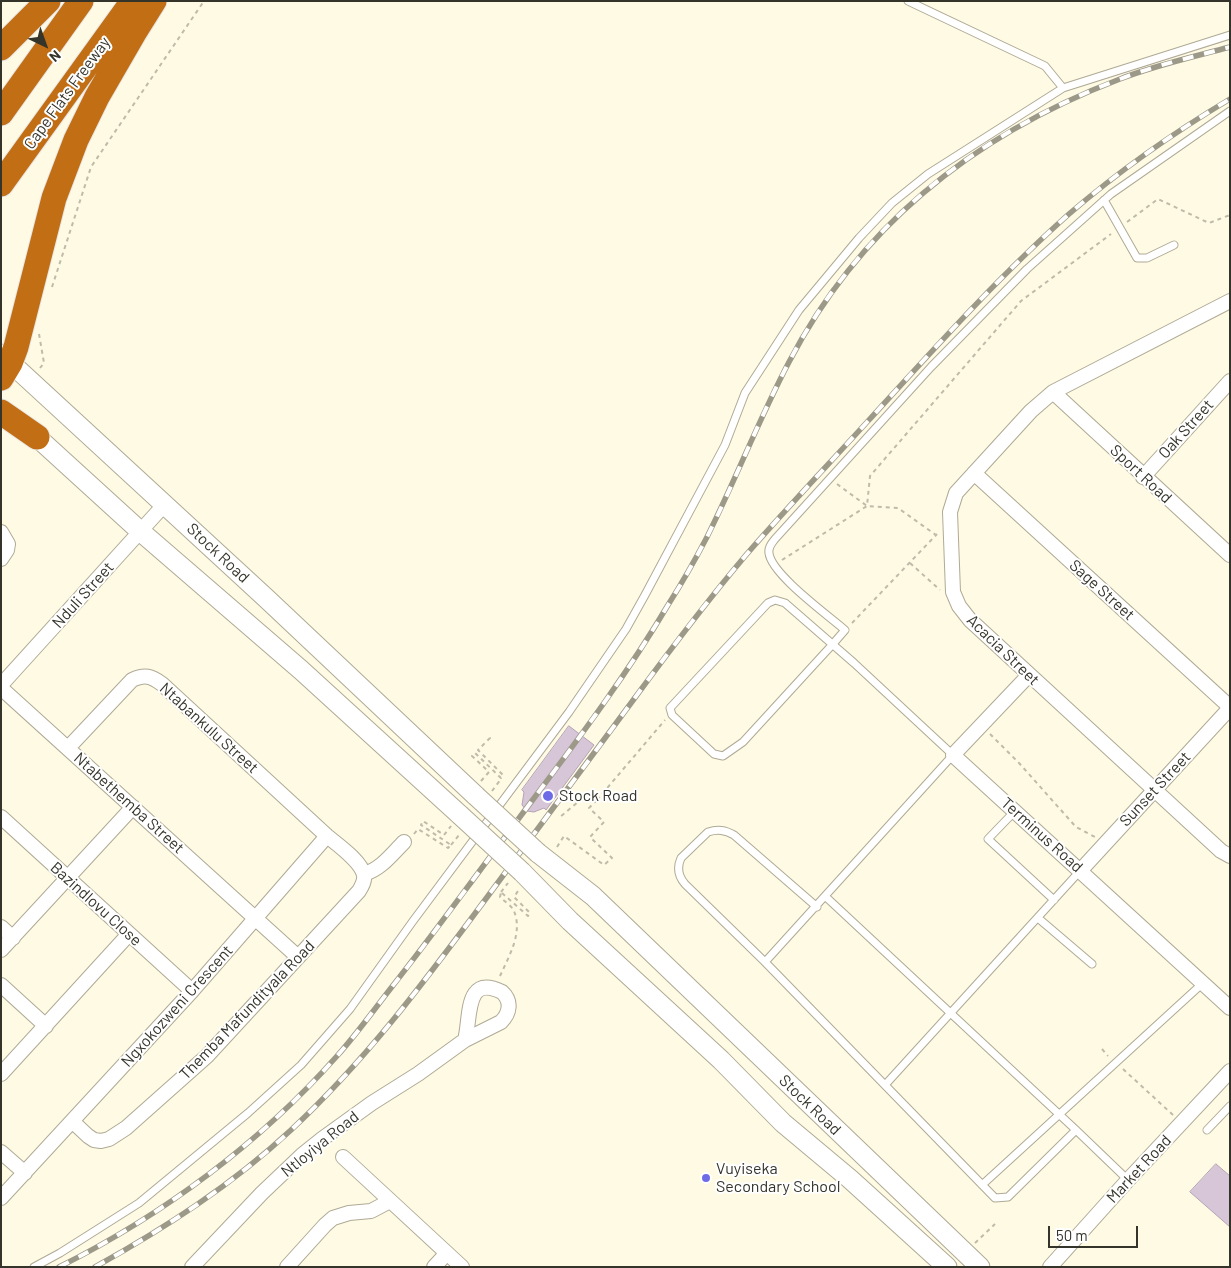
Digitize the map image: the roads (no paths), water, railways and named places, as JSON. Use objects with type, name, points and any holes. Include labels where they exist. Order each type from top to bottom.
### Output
[{"type":"highway","points":[[1,48],[48,1]]},
{"type":"highway","points":[[1,113],[81,1]]},
{"type":"highway","name":"Cape Flats Freeway","points":[[1,184],[133,1]]},
{"type":"highway","points":[[4,365],[16,347],[54,198],[76,140],[97,97],[154,1]]},
{"type":"highway","points":[[1,412],[37,437]]},
{"type":"main road","name":"Stock Road","points":[[4,365],[165,504],[478,789],[593,896],[980,1267]]},
{"type":"main road","name":"Stock Road","points":[[1,405],[140,532],[301,670],[517,881],[570,921],[721,1060],[783,1123],[850,1179],[947,1267]]},
{"type":"street","name":"Acacia Street","points":[[1230,301],[1053,392],[1030,412],[956,493],[950,512],[953,592],[959,606],[970,620],[1220,851],[1230,856]]},
{"type":"street","name":"Oak Street","points":[[1142,477],[1230,381]]},
{"type":"street","name":"Sport Road","points":[[1053,392],[1142,477],[1228,550]]},
{"type":"street","name":"Sage Street","points":[[974,473],[1230,708]]},
{"type":"street","name":"Nduli Street","points":[[1,687],[165,504]]},
{"type":"street","points":[[1,532],[8,544],[7,550],[1,559]]},
{"type":"street","name":"Ntabankulu Street","points":[[68,748],[132,680],[142,675],[152,677],[162,684],[327,836]]},
{"type":"street","points":[[954,755],[1029,675]]},
{"type":"street","name":"Ntabethemba Street","points":[[1,687],[298,957]]},
{"type":"street","name":"Sunset Street","points":[[1080,870],[1230,708]]},
{"type":"street","name":"Terminus Road","points":[[954,755],[1230,1008]]},
{"type":"street","points":[[1,950],[133,808]]},
{"type":"street","name":"Bazindlovu Close","points":[[1,817],[192,991]]},
{"type":"street","points":[[327,836],[351,856],[364,874],[374,871],[409,838]]},
{"type":"street","name":"Ngxokozweni Crescent","points":[[1,1198],[192,991],[327,836]]},
{"type":"street","name":"Themba Mafundityala Road","points":[[72,1121],[88,1136],[101,1142],[110,1139],[126,1128],[207,1056],[359,891],[363,883],[364,874]]},
{"type":"street","points":[[1,927],[13,938]]},
{"type":"street","points":[[1,1074],[129,934]]},
{"type":"street","points":[[1,985],[46,1026]]},
{"type":"street","name":"Ntloyiya Road","points":[[192,1267],[231,1225],[302,1155],[372,1103],[418,1074],[464,1040]]},
{"type":"street","name":"Market Road","points":[[1050,1267],[1230,1071]]},
{"type":"street","points":[[1,1152],[25,1173]]},
{"type":"street","points":[[343,1157],[462,1267]]},
{"type":"street","points":[[286,1267],[333,1218],[348,1213],[371,1211],[390,1201]]},
{"type":"street","points":[[434,1267],[447,1253]]},
{"type":"lane","points":[[908,1],[1045,66],[1063,88]]},
{"type":"lane","points":[[34,1267],[140,1203],[294,1071],[350,1009],[413,921],[569,712],[626,629],[646,595],[724,445],[745,393],[799,310],[859,238],[892,203],[928,174],[1063,88],[1230,35]]},
{"type":"lane","points":[[832,644],[784,603],[775,600],[771,601],[670,708],[671,713],[714,754],[723,756],[742,742],[845,630],[782,576],[769,553],[770,544],[931,367],[1027,268],[1104,200],[1230,111]]},
{"type":"lane","points":[[1104,200],[1137,258],[1147,258],[1174,245]]},
{"type":"lane","name":"Terminus Road","points":[[832,644],[954,755]]},
{"type":"lane","points":[[765,962],[954,755]]},
{"type":"lane","points":[[1015,811],[988,839],[1054,900]]},
{"type":"lane","points":[[816,907],[734,835],[727,831],[713,830],[708,832],[681,858],[678,864],[682,880],[765,962],[994,1198],[1008,1197],[1076,1130]]},
{"type":"lane","points":[[885,1085],[1080,870]]},
{"type":"lane","points":[[826,897],[1128,1180]]},
{"type":"lane","points":[[1038,918],[1092,964]]},
{"type":"lane","points":[[982,1185],[1203,983]]},
{"type":"lane","points":[[1207,1130],[1230,1106]]},
{"type":"railway","points":[[59,1267],[98,1247],[208,1175],[276,1118],[307,1088],[358,1031],[567,754],[649,636],[702,546],[778,384],[818,312],[851,267],[887,226],[927,189],[971,156],[1018,127],[1067,101],[1120,79],[1161,65],[1230,47]]},
{"type":"railway","points":[[95,1267],[147,1237],[222,1187],[269,1150],[318,1104],[368,1050],[415,993],[689,626],[731,572],[776,521],[966,315],[1042,238],[1088,198],[1127,168],[1167,139],[1230,99]]},
{"type":"place","name":"Stock Road","points":[[548,796]]},
{"type":"place","name":"Vuyiseka Secondary School","points":[[706,1178]]}]
